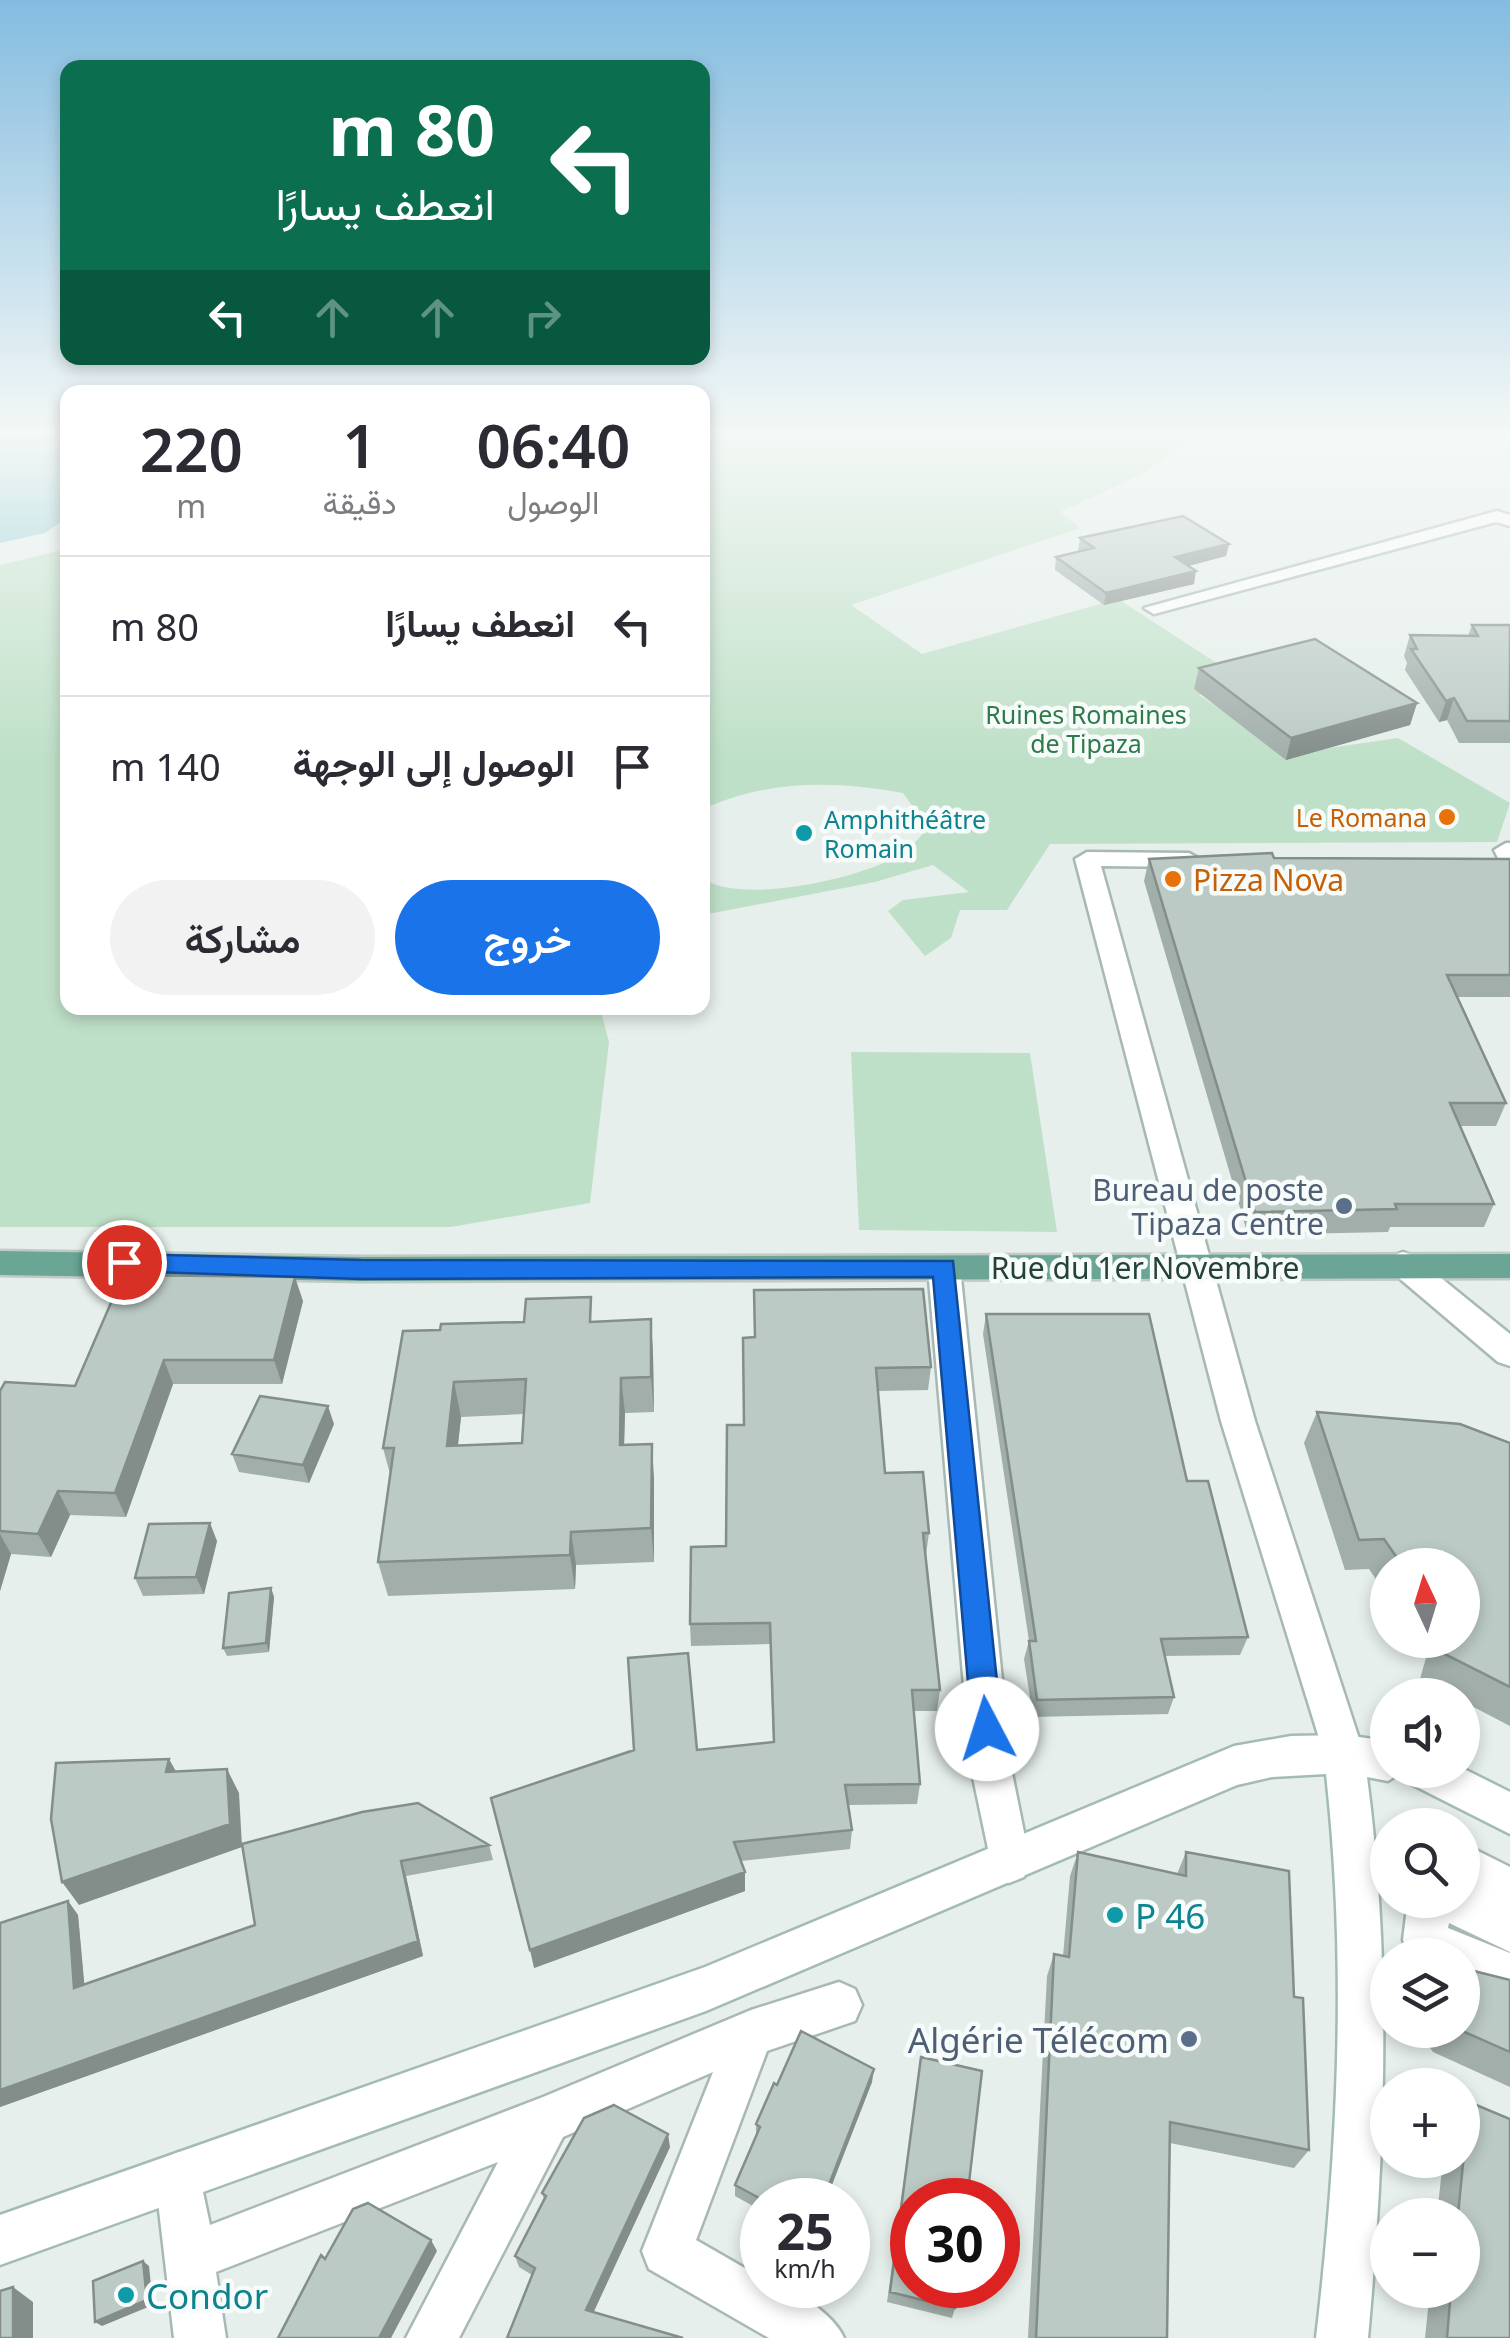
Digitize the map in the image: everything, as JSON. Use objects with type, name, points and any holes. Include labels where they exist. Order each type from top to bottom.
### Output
[{"type":"main road","name":"Rue du 1er Novembre","points":[[0,1263],[361,1270],[1510,1266]]},
{"type":"street","points":[[1154,608],[1400,542]]},
{"type":"street","points":[[1222,860],[1088,860],[1194,1267],[1308,1653],[1366,1758],[1364,2018],[1353,2240],[1342,2338]]},
{"type":"street","points":[[1403,1264],[1510,1353]]},
{"type":"street","points":[[944,1268],[990,1768],[1009,1862]]},
{"type":"street","points":[[0,2240],[706,1989],[1234,1766],[1265,1757],[1366,1758]]},
{"type":"street","points":[[1460,1788],[1510,1814]]},
{"type":"street","points":[[1480,1874],[1510,1890]]},
{"type":"street","points":[[1480,1915],[1510,1930]]},
{"type":"street","points":[[1480,1963],[1510,1976]]},
{"type":"street","points":[[190,2257],[546,2120],[751,2033],[840,2006]]},
{"type":"street","points":[[751,2033],[667,2251],[818,2338]]},
{"type":"street","points":[[432,2338],[546,2120]]},
{"type":"street","points":[[178,2176],[190,2257],[195,2335]]},
{"type":"green space","name":"Ruines Romaines de Tipaza","points":[[710,542],[1038,542],[851,605],[922,654],[1118,599],[1243,680],[1199,695],[1288,754],[1398,738],[1510,803],[1497,842],[1050,844],[1007,910],[960,910],[951,938],[925,956],[888,911],[903,900],[969,892],[933,865],[875,882],[710,914],[710,882],[744,889],[801,886],[858,872],[900,855],[928,828],[903,793],[801,785],[727,799],[710,806]]},
{"type":"green space","points":[[60,551],[60,1015],[602,1015],[609,1042],[590,1203],[451,1227],[0,1227],[0,565]]},
{"type":"green space","points":[[851,1052],[1030,1053],[1057,1232],[859,1230]]},
{"type":"building","points":[[1086,542],[1229,544],[1175,557],[1196,571],[1106,593],[1056,557],[1094,548]]},
{"type":"building","points":[[1472,625],[1510,625],[1510,721],[1467,721],[1454,698],[1446,701],[1411,649],[1417,649],[1410,635],[1478,636]]},
{"type":"building","points":[[1315,639],[1417,703],[1291,738],[1199,668]]},
{"type":"building","points":[[1272,853],[1274,858],[1510,859],[1510,975],[1447,975],[1506,1103],[1450,1103],[1494,1204],[1395,1204],[1397,1209],[1255,1212],[1149,859]]},
{"type":"building","points":[[123,1275],[295,1277],[274,1360],[164,1360],[115,1493],[58,1491],[38,1534],[0,1531],[0,1391],[5,1382],[75,1386]]},
{"type":"building","points":[[923,1289],[931,1367],[876,1368],[885,1473],[923,1472],[929,1533],[923,1533],[940,1690],[912,1690],[920,1784],[845,1785],[852,1830],[734,1842],[745,1872],[530,1950],[491,1798],[634,1750],[628,1658],[688,1653],[697,1750],[774,1742],[770,1623],[690,1624],[691,1547],[726,1546],[727,1425],[744,1425],[743,1338],[755,1337],[754,1290]]},
{"type":"building","points":[[591,1297],[590,1322],[651,1319],[651,1377],[621,1378],[620,1445],[652,1444],[651,1528],[571,1532],[570,1555],[378,1562],[394,1448],[383,1448],[403,1331],[440,1330],[441,1324],[524,1322],[526,1299]],"holes":[[[526,1379],[522,1443],[447,1446],[454,1382]]]},
{"type":"building","points":[[986,1314],[1149,1314],[1187,1481],[1208,1481],[1248,1637],[1161,1639],[1174,1697],[1037,1700],[1029,1641],[1036,1641]]},
{"type":"building","points":[[260,1396],[328,1406],[303,1465],[232,1454]]},
{"type":"building","points":[[1317,1412],[1460,1424],[1510,1443],[1510,1687],[1453,1658],[1480,1658],[1480,1548],[1390,1548],[1384,1539],[1359,1540]]},
{"type":"building","points":[[210,1523],[196,1577],[135,1578],[149,1524]]},
{"type":"building","points":[[271,1588],[266,1643],[223,1648],[229,1593]]},
{"type":"building","points":[[169,1759],[166,1772],[227,1769],[230,1824],[62,1882],[51,1819],[56,1763]]},
{"type":"building","points":[[418,1803],[489,1845],[401,1861],[418,1941],[0,2090],[0,1923],[68,1901],[74,1988],[255,1925],[242,1844],[362,1812]]},
{"type":"building","points":[[1078,1852],[1186,1876],[1186,1852],[1289,1871],[1294,1997],[1303,1998],[1309,2150],[1170,2122],[1167,2338],[1036,2338],[1054,1954],[1069,1957]]},
{"type":"building","points":[[1480,1972],[1510,1980],[1510,2052],[1480,2039]]},
{"type":"building","points":[[801,2031],[874,2069],[832,2178],[740,2178],[740,2188],[735,2185],[760,2127],[756,2124],[774,2083],[777,2085]]},
{"type":"building","points":[[921,2057],[982,2071],[970,2178],[905,2178]]},
{"type":"building","points":[[614,2105],[668,2134],[586,2310],[683,2338],[507,2338],[535,2268],[515,2256],[546,2196],[542,2193],[584,2118]]},
{"type":"building","points":[[1480,2107],[1510,2119],[1510,2338],[1447,2338],[1450,2308],[1480,2308],[1480,2198],[1460,2198],[1462,2178],[1480,2178]]},
{"type":"building","points":[[368,2203],[431,2240],[379,2338],[278,2338],[321,2255],[325,2259],[353,2209]]},
{"type":"building","name":"Condor","points":[[143,2261],[147,2300],[95,2322],[93,2281]]},
{"type":"building","points":[[13,2287],[13,2338],[0,2338],[0,2291]]},
{"type":"place","name":"Le Romana","points":[[1447,817]]},
{"type":"place","name":"Amphithéâtre Romain","points":[[804,833]]},
{"type":"place","name":"Pizza Nova","points":[[1173,879]]},
{"type":"place","name":"Bureau de poste Tipaza Centre","points":[[1344,1206]]},
{"type":"place","name":"P 46","points":[[1115,1915]]},
{"type":"place","name":"Algérie Télécom","points":[[1189,2039]]},
{"type":"place","name":"Condor","points":[[126,2295]]},
{"type":"route","points":[[124,1262],[361,1270],[944,1268],[987,1729]]}]
